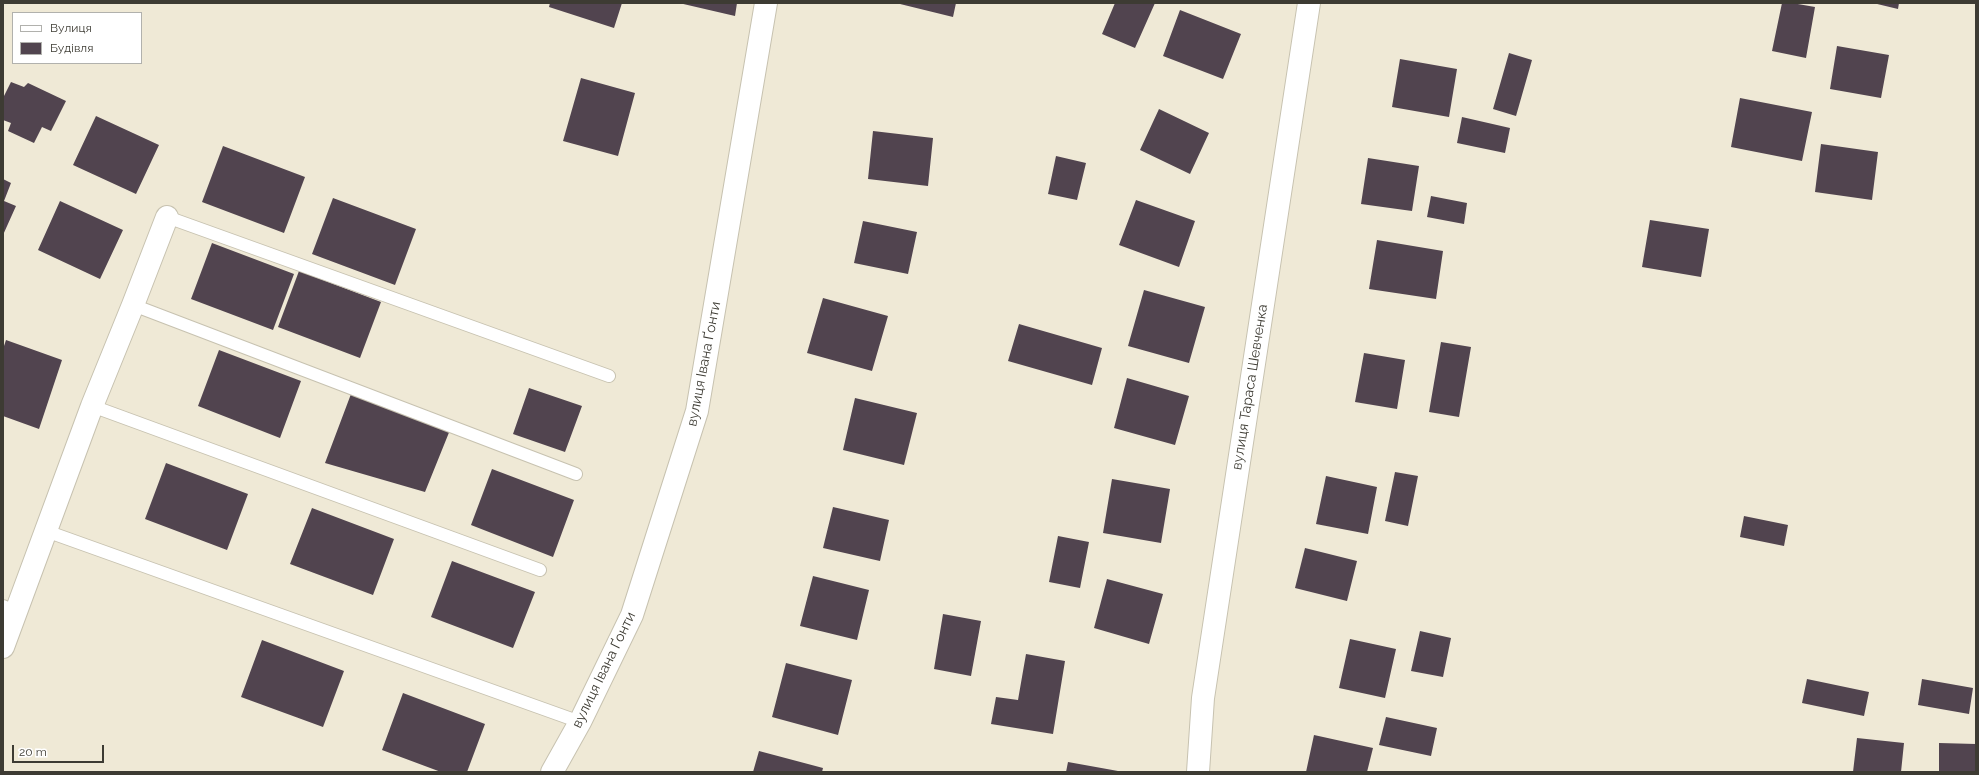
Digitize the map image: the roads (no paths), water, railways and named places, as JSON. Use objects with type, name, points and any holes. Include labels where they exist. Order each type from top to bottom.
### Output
[{"type":"street","name":"вулиця Івана Ґонти","points":[[552,772],[580,722],[632,615],[697,412],[766,3]]},
{"type":"street","name":"вулиця Тараса Шевченка","points":[[1198,772],[1203,698],[1309,3]]},
{"type":"street","points":[[3,647],[10,609],[46,531],[92,406],[167,216]]},
{"type":"lane","points":[[167,216],[609,376]]},
{"type":"lane","points":[[133,305],[576,474]]},
{"type":"lane","points":[[92,406],[540,570]]},
{"type":"lane","points":[[46,531],[580,722]]}]
